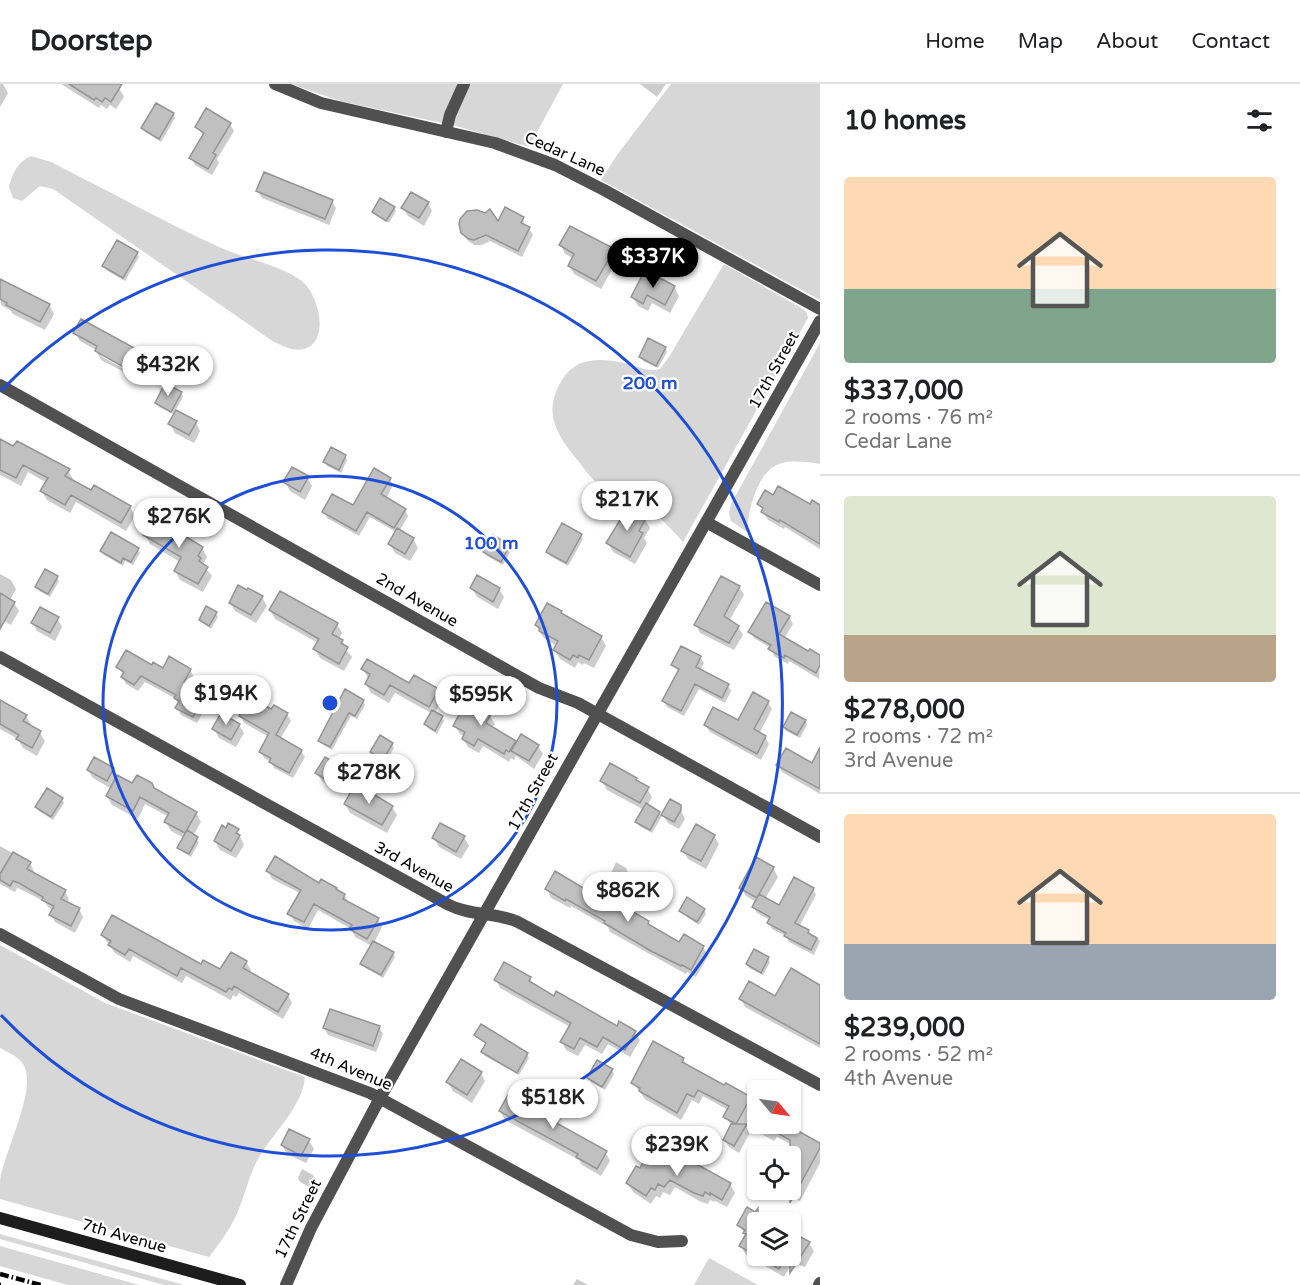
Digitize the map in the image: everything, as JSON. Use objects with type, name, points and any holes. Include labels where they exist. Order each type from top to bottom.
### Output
[{"type":"street","name":"Cedar Lane","points":[[275,84],[330,106],[495,143],[570,172],[820,309]]},
{"type":"street","points":[[446,132],[452,110],[464,84]]},
{"type":"street","name":"17th Street","points":[[286,1285],[310,1228],[380,1098],[820,321]]},
{"type":"street","name":"2nd Avenue","points":[[0,385],[531,683],[572,700],[820,837]]},
{"type":"street","points":[[706,522],[820,585]]},
{"type":"street","name":"3rd Avenue","points":[[0,657],[449,905],[465,911],[499,915],[518,922],[820,1085]]},
{"type":"street","name":"4th Avenue","points":[[0,934],[119,999],[336,1079],[380,1098],[626,1233],[653,1241],[682,1241]]},
{"type":"street","name":"7th Avenue","points":[[0,1218],[240,1285]]},
{"type":"shaded area","points":[[291,84],[563,84],[529,147],[456,126],[340,101]]},
{"type":"shaded area","points":[[671,84],[820,84],[820,300],[601,180],[617,155]]},
{"type":"shaded area","points":[[31,156],[51,162],[219,247],[295,276],[308,288],[317,307],[320,328],[317,337],[312,344],[300,350],[274,342],[53,189],[40,186],[22,201],[13,198],[9,187],[12,177],[16,168]]},
{"type":"shaded area","points":[[724,264],[803,309],[808,318],[683,542],[643,505],[606,489],[592,478],[561,438],[554,421],[553,402],[565,376],[575,366],[584,362],[607,360],[646,369],[660,369]]},
{"type":"shaded area","points":[[820,343],[820,464],[786,462],[773,467],[766,473],[752,503],[747,532],[731,521],[729,513],[731,504]]},
{"type":"shaded area","points":[[0,945],[105,1003],[305,1077],[294,1108],[259,1157],[234,1220],[209,1257],[0,1199],[0,1181],[23,1108],[27,1079],[21,1061],[0,1048]]},
{"type":"shaded area","points":[[0,1234],[184,1285],[164,1285],[0,1239]]},
{"type":"shaded area","points":[[0,1246],[139,1285],[68,1285],[0,1266]]},
{"type":"shaded area","points":[[709,1258],[758,1285],[694,1285]]},
{"type":"building","points":[[69,84],[122,84],[111,102],[105,98],[102,102],[96,98],[94,100]]},
{"type":"building","points":[[156,103],[174,113],[159,139],[141,128]]},
{"type":"building","points":[[206,108],[231,123],[213,153],[216,155],[208,169],[189,158],[204,133],[195,127]]},
{"type":"building","points":[[264,172],[333,200],[325,219],[256,191]]},
{"type":"building","points":[[411,192],[429,202],[419,218],[401,208]]},
{"type":"building","points":[[380,198],[395,207],[386,221],[372,212]]},
{"type":"building","points":[[505,207],[524,217],[521,223],[530,227],[518,251],[486,235],[474,240],[461,233],[460,219],[467,211],[477,210],[485,213],[490,209],[498,221]]},
{"type":"building","points":[[570,226],[615,249],[596,281],[568,266],[574,254],[559,245]]},
{"type":"building","points":[[117,240],[138,252],[123,278],[102,266]]},
{"type":"building","points":[[645,270],[675,286],[665,305],[647,295],[643,304],[631,297]]},
{"type":"building","points":[[0,279],[50,304],[40,322],[6,305],[7,303],[0,299]]},
{"type":"building","points":[[81,319],[138,350],[127,369],[95,351],[97,346],[73,333]]},
{"type":"building","points":[[648,338],[666,347],[656,366],[639,357]]},
{"type":"building","points":[[165,383],[182,392],[171,412],[155,403]]},
{"type":"building","points":[[176,410],[197,421],[189,435],[168,424]]},
{"type":"building","points":[[0,439],[13,446],[17,441],[70,469],[65,476],[91,490],[94,485],[131,506],[121,523],[71,495],[65,505],[40,491],[48,478],[23,465],[16,478],[0,470]]},
{"type":"building","points":[[331,447],[346,455],[339,470],[323,462]]},
{"type":"building","points":[[292,467],[309,476],[300,492],[283,482]]},
{"type":"building","points":[[374,468],[391,478],[381,494],[406,509],[394,528],[367,512],[356,531],[322,512],[332,494],[353,505]]},
{"type":"building","points":[[778,486],[810,504],[812,500],[820,505],[820,544],[780,520],[779,522],[761,512],[763,508],[757,504],[765,490],[773,495]]},
{"type":"building","points":[[628,507],[646,518],[639,531],[643,533],[630,557],[606,543]]},
{"type":"building","points":[[154,517],[203,547],[198,556],[201,558],[199,561],[208,567],[198,584],[174,571],[181,557],[143,535]]},
{"type":"building","points":[[562,523],[582,534],[566,563],[546,552]]},
{"type":"building","points":[[397,528],[414,538],[405,554],[388,544]]},
{"type":"building","points":[[111,532],[139,548],[131,562],[123,558],[121,563],[100,551]]},
{"type":"building","points":[[493,535],[510,545],[501,562],[483,552]]},
{"type":"building","points":[[45,569],[58,576],[48,594],[35,587]]},
{"type":"building","points":[[477,575],[500,588],[493,602],[470,588]]},
{"type":"building","points":[[721,576],[740,586],[724,616],[739,626],[729,643],[694,625]]},
{"type":"building","points":[[238,585],[263,596],[251,615],[229,603]]},
{"type":"building","points":[[280,591],[338,623],[332,634],[343,640],[341,643],[348,647],[339,664],[313,649],[319,639],[269,610]]},
{"type":"building","points":[[0,593],[15,602],[0,629]]},
{"type":"building","points":[[766,602],[790,616],[779,634],[808,651],[810,649],[820,655],[820,665],[816,673],[785,655],[784,658],[768,649],[771,645],[748,632]]},
{"type":"building","points":[[547,603],[602,636],[589,660],[573,655],[570,660],[553,650],[558,641],[539,631],[540,628],[535,625]]},
{"type":"building","points":[[206,606],[217,612],[209,626],[199,620]]},
{"type":"building","points":[[40,607],[59,617],[50,633],[31,623]]},
{"type":"building","points":[[681,646],[701,656],[696,667],[729,684],[722,698],[695,684],[681,711],[662,701],[679,669],[671,665]]},
{"type":"building","points":[[126,650],[152,665],[153,662],[163,668],[169,656],[191,669],[184,682],[198,690],[195,697],[202,701],[193,717],[175,708],[179,701],[174,698],[176,695],[141,676],[134,685],[121,677],[124,672],[116,667]]},
{"type":"building","points":[[367,659],[409,683],[414,675],[439,689],[429,707],[390,685],[384,695],[365,684],[370,674],[361,669]]},
{"type":"building","points":[[345,689],[364,700],[355,716],[349,713],[330,747],[318,741]]},
{"type":"building","points":[[753,692],[769,701],[754,729],[766,736],[757,754],[704,725],[713,707],[738,720]]},
{"type":"building","points":[[470,695],[484,703],[482,709],[491,714],[486,723],[516,741],[509,752],[506,750],[504,754],[478,739],[474,746],[462,739],[465,732],[453,726]]},
{"type":"building","points":[[250,697],[271,709],[274,705],[288,713],[276,735],[302,750],[289,773],[269,762],[271,758],[259,752],[269,733],[239,716]]},
{"type":"building","points":[[0,700],[27,715],[23,721],[41,731],[32,748],[16,739],[19,735],[0,724]]},
{"type":"building","points":[[432,710],[443,716],[435,731],[424,724]]},
{"type":"building","points":[[791,712],[806,720],[797,735],[783,727]]},
{"type":"building","points":[[221,713],[240,724],[231,740],[212,729]]},
{"type":"building","points":[[521,734],[539,745],[529,761],[511,751]]},
{"type":"building","points":[[380,735],[393,743],[383,760],[370,752]]},
{"type":"building","points":[[820,747],[820,789],[776,765],[786,748],[812,763]]},
{"type":"building","points":[[94,757],[114,768],[107,781],[87,770]]},
{"type":"building","points":[[325,757],[343,768],[333,784],[315,773]]},
{"type":"building","points":[[610,763],[649,787],[640,803],[600,781]]},
{"type":"building","points":[[117,775],[132,783],[137,775],[152,783],[154,788],[197,812],[185,833],[164,822],[169,813],[140,797],[133,811],[106,796]]},
{"type":"building","points":[[354,786],[364,792],[365,789],[393,806],[382,825],[344,804]]},
{"type":"building","points":[[47,788],[63,798],[51,817],[35,807]]},
{"type":"building","points":[[670,799],[681,805],[681,810],[674,822],[661,815]]},
{"type":"building","points":[[646,803],[660,812],[650,830],[635,822]]},
{"type":"building","points":[[228,823],[239,829],[236,833],[240,835],[231,851],[214,841],[222,825],[226,828]]},
{"type":"building","points":[[440,823],[465,836],[456,852],[432,838]]},
{"type":"building","points":[[696,824],[715,835],[701,861],[681,851]]},
{"type":"building","points":[[187,830],[198,837],[189,854],[177,848]]},
{"type":"building","points":[[13,852],[31,862],[27,869],[66,890],[61,899],[80,908],[71,926],[49,915],[54,906],[42,900],[43,897],[19,883],[13,881],[10,886],[0,880],[0,874]]},
{"type":"building","points":[[275,856],[319,883],[321,879],[337,888],[345,894],[343,899],[379,918],[367,939],[349,929],[352,925],[314,904],[304,922],[287,914],[301,890],[266,871]]},
{"type":"building","points":[[756,857],[774,867],[757,898],[739,888]]},
{"type":"building","points":[[555,871],[613,906],[616,902],[679,942],[684,934],[704,946],[691,970],[651,951],[604,923],[605,921],[545,889]]},
{"type":"building","points":[[794,877],[814,888],[795,923],[809,930],[808,933],[817,938],[811,950],[784,936],[786,933],[767,923],[770,917],[752,907],[759,894],[779,905]]},
{"type":"building","points":[[687,897],[705,909],[697,922],[679,911]]},
{"type":"building","points":[[112,915],[201,964],[203,960],[220,969],[231,952],[247,961],[243,968],[289,994],[278,1012],[234,986],[232,990],[229,988],[226,992],[181,968],[177,976],[129,949],[125,955],[108,945],[111,941],[101,935]]},
{"type":"building","points":[[373,941],[394,952],[381,975],[360,964]]},
{"type":"building","points":[[754,949],[769,957],[761,973],[746,964]]},
{"type":"building","points":[[504,962],[531,977],[529,981],[554,996],[556,991],[617,1026],[619,1021],[636,1031],[625,1050],[603,1037],[597,1047],[580,1038],[574,1049],[560,1042],[571,1023],[494,980]]},
{"type":"building","points":[[791,968],[820,985],[820,1044],[739,999],[749,981],[775,996]]},
{"type":"building","points":[[330,1009],[380,1026],[373,1046],[323,1028]]},
{"type":"building","points":[[481,1024],[528,1053],[517,1073],[481,1052],[486,1043],[474,1035]]},
{"type":"building","points":[[653,1041],[684,1058],[682,1062],[747,1095],[747,1104],[736,1124],[723,1117],[729,1106],[698,1090],[694,1097],[687,1094],[677,1113],[639,1091],[640,1088],[631,1083]]},
{"type":"building","points":[[461,1059],[482,1072],[467,1095],[446,1082]]},
{"type":"building","points":[[597,1060],[613,1069],[602,1087],[587,1078]]},
{"type":"building","points":[[508,1095],[526,1106],[528,1102],[541,1110],[545,1102],[557,1109],[551,1120],[607,1151],[597,1169],[576,1157],[578,1154],[499,1111]]},
{"type":"building","points":[[731,1124],[747,1124],[734,1146],[723,1140]]},
{"type":"building","points":[[289,1129],[310,1139],[301,1156],[281,1145]]},
{"type":"building","points":[[801,1133],[820,1143],[820,1148],[801,1183],[801,1146],[790,1146],[790,1140],[779,1134]]},
{"type":"building","points":[[649,1151],[675,1163],[680,1155],[731,1183],[722,1200],[710,1193],[710,1195],[705,1192],[703,1196],[694,1193],[670,1180],[664,1187],[658,1184],[655,1190],[651,1188],[646,1196],[626,1183],[636,1166],[640,1168]]},
{"type":"building","points":[[747,1207],[755,1212],[747,1212],[747,1251],[739,1246],[746,1234],[743,1233],[745,1230],[737,1225]]},
{"type":"building","points":[[801,1237],[810,1242],[801,1256]]},
{"type":"railway","points":[[0,1274],[41,1285]]}]
